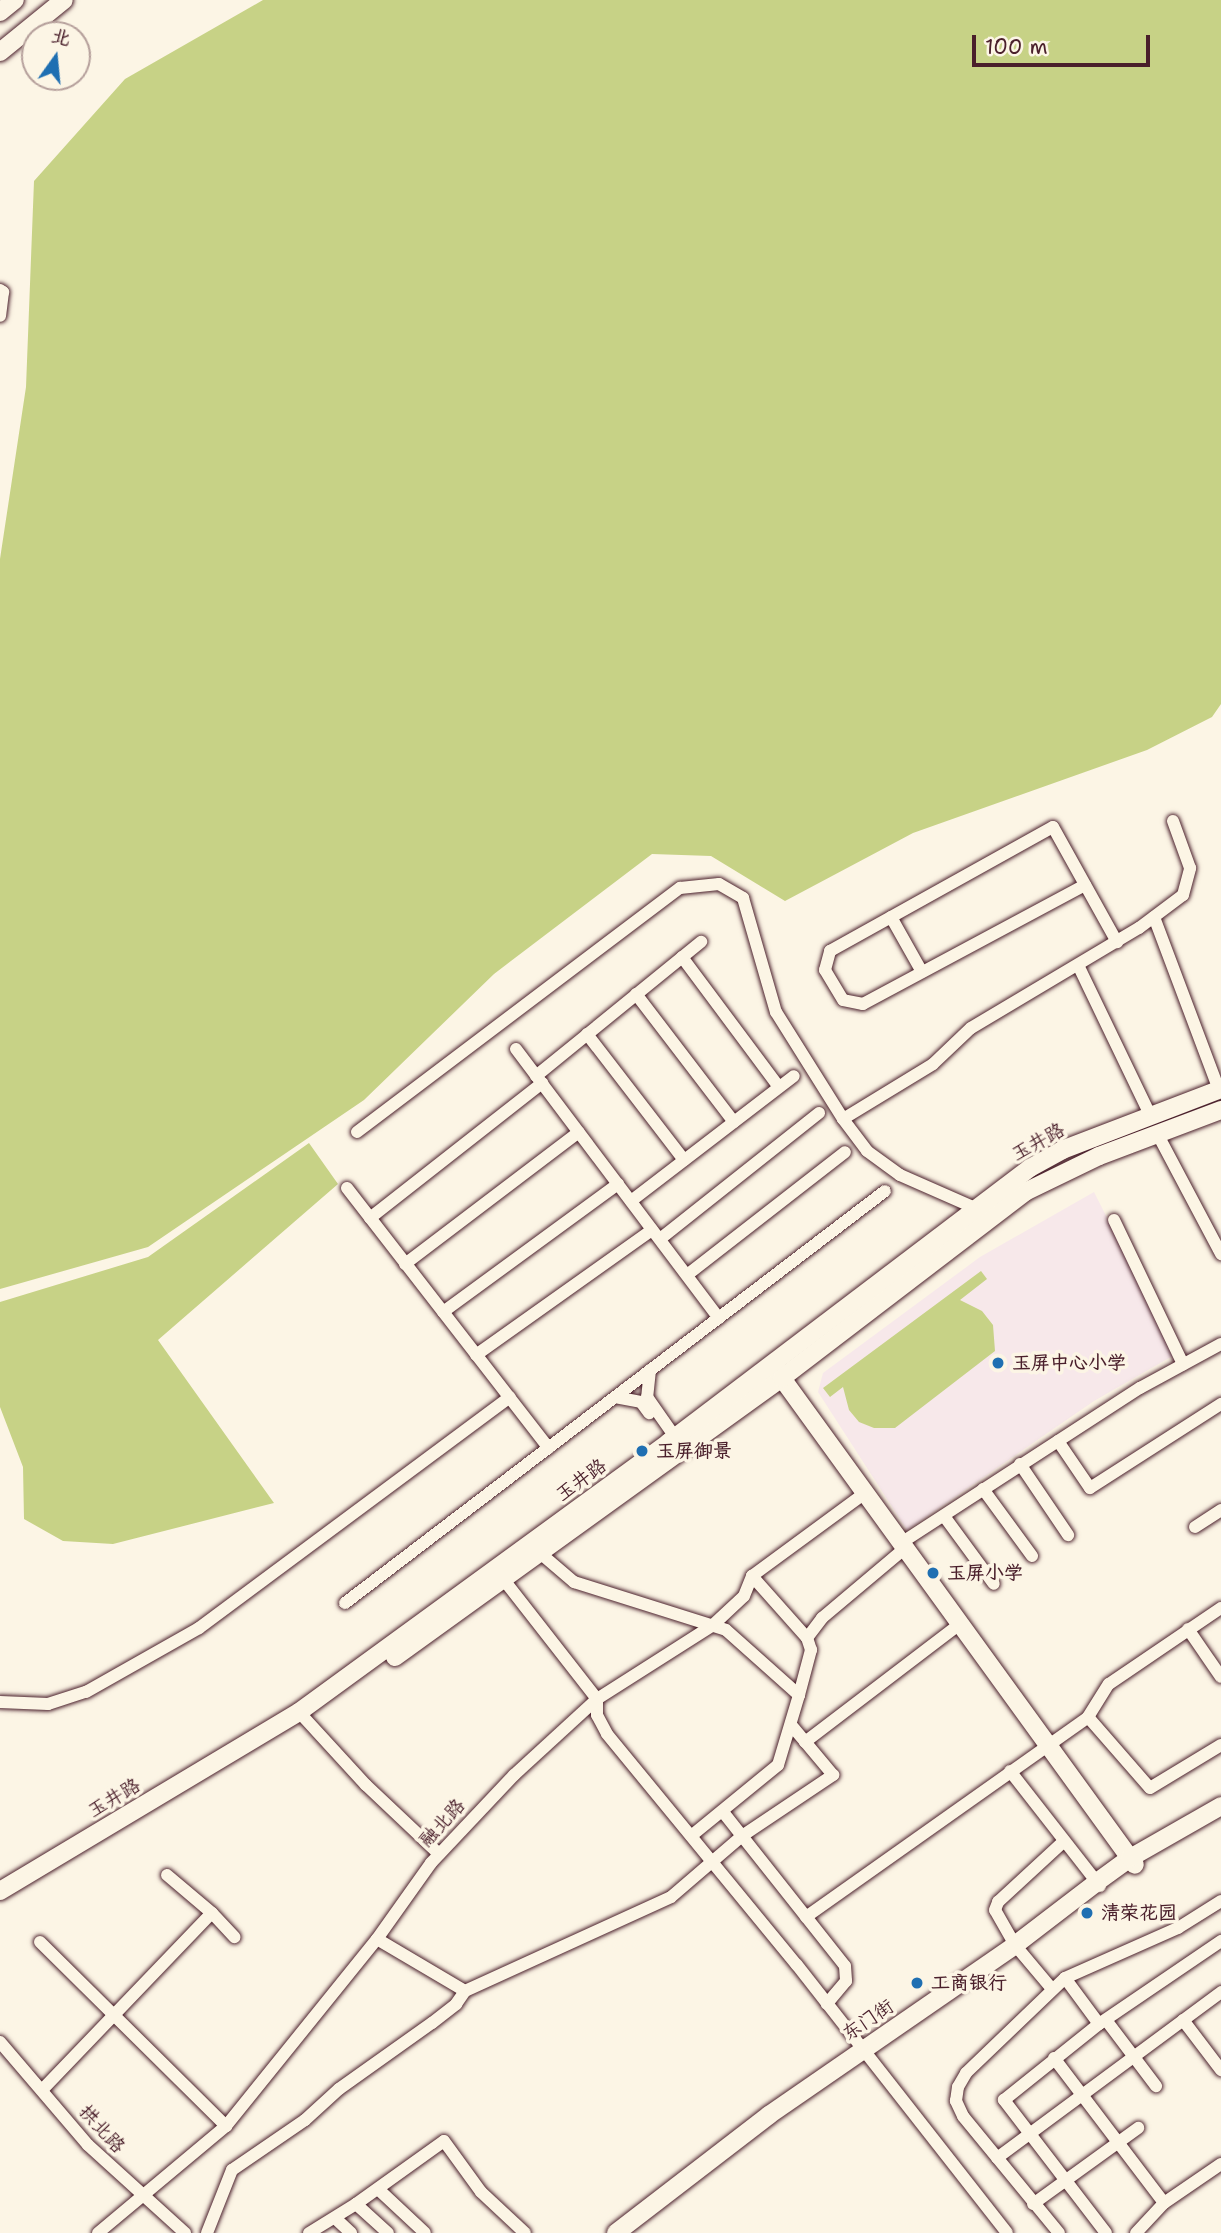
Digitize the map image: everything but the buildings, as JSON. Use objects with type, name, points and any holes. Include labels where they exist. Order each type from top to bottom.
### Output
[{"type":"street","points":[[0,12],[15,0]]},
{"type":"street","points":[[0,52],[64,0]]},
{"type":"street","points":[[0,290],[3,292],[0,316]]},
{"type":"street","points":[[843,1119],[933,1064],[971,1028],[1117,942],[1183,895],[1190,868],[1173,821]]},
{"type":"street","points":[[1085,884],[863,1004],[843,1000],[825,970],[830,951],[1053,827],[1085,884],[1117,942]]},
{"type":"street","points":[[357,1132],[680,888],[719,884],[743,898],[776,1012],[843,1119],[867,1151],[900,1175],[975,1209]]},
{"type":"street","points":[[891,917],[922,972]]},
{"type":"street","points":[[1154,917],[1220,1089]]},
{"type":"street","points":[[370,1218],[539,1079],[587,1034],[701,942]]},
{"type":"street","points":[[682,957],[779,1087]]},
{"type":"street","points":[[1078,965],[1151,1117]]},
{"type":"street","points":[[636,995],[734,1122]]},
{"type":"street","points":[[587,1034],[684,1160]]},
{"type":"street","points":[[516,1049],[719,1318]]},
{"type":"street","points":[[631,1201],[794,1076]]},
{"type":"street","name":"玉井路","points":[[0,1891],[302,1716],[672,1439],[777,1371],[975,1209],[1030,1168],[1062,1150],[1220,1089]]},
{"type":"street","name":"玉井路","points":[[0,1903],[302,1716],[504,1580],[777,1371],[1025,1192],[1099,1156],[1221,1110]]},
{"type":"street","points":[[477,1355],[656,1234],[819,1114]]},
{"type":"street","points":[[405,1264],[579,1132]]},
{"type":"street","points":[[1158,1135],[1221,1254]]},
{"type":"street","points":[[687,1275],[845,1152]]},
{"type":"street","points":[[443,1312],[618,1184]]},
{"type":"street","points":[[347,1188],[549,1448]]},
{"type":"street","points":[[345,1603],[886,1191]]},
{"type":"street","points":[[1114,1220],[1183,1364]]},
{"type":"street","points":[[807,1638],[822,1618],[903,1545],[1020,1464],[1140,1388],[1221,1344]]},
{"type":"street","points":[[650,1370],[647,1397],[672,1439]]},
{"type":"street","points":[[777,1371],[1133,1862]]},
{"type":"street","points":[[0,1702],[48,1704],[86,1692],[199,1628],[510,1397]]},
{"type":"street","points":[[615,1397],[641,1402],[672,1439]]},
{"type":"street","points":[[1058,1441],[1090,1488],[1221,1404]]},
{"type":"street","points":[[1020,1464],[1068,1535]]},
{"type":"street","points":[[983,1489],[1032,1556]]},
{"type":"street","name":"融北路","points":[[98,2233],[226,2126],[377,1939],[439,1854],[514,1775],[597,1699],[712,1625],[744,1596],[752,1576],[865,1493]]},
{"type":"street","points":[[1195,1527],[1221,1510]]},
{"type":"street","points":[[944,1516],[994,1584]]},
{"type":"street","points":[[540,1553],[575,1582],[726,1630],[799,1695]]},
{"type":"street","points":[[691,1836],[778,1765],[811,1650],[807,1638],[752,1576]]},
{"type":"street","points":[[504,1580],[597,1699],[597,1715],[607,1734],[713,1860],[1007,2233]]},
{"type":"street","points":[[806,1917],[1088,1717],[1109,1684],[1221,1608]]},
{"type":"street","points":[[805,1742],[960,1624]]},
{"type":"street","points":[[1188,1629],[1221,1677]]},
{"type":"street","points":[[302,1716],[366,1785],[439,1854]]},
{"type":"street","points":[[1088,1717],[1150,1788],[1221,1745]]},
{"type":"street","points":[[207,2233],[232,2170],[304,2120],[340,2089],[432,2023],[456,2004],[465,1991],[671,1897],[742,1836],[833,1775],[791,1726]]},
{"type":"street","points":[[1010,1771],[1100,1885]]},
{"type":"street","name":"东门街","points":[[615,2233],[865,2054],[1018,1949],[1100,1885],[1221,1806]]},
{"type":"street","points":[[723,1812],[845,1966],[846,1981],[827,2004]]},
{"type":"street","name":"东门街","points":[[1133,1862],[1221,1817]]},
{"type":"street","points":[[1052,1989],[1018,1949],[995,1910],[998,1902],[1064,1841]]},
{"type":"street","points":[[167,1875],[212,1913],[233,1937]]},
{"type":"street","points":[[1059,2233],[963,2116],[956,2101],[958,2087],[966,2073],[1065,1978],[1178,1928],[1220,1904]]},
{"type":"street","points":[[41,2090],[212,1913]]},
{"type":"street","points":[[377,1939],[465,1991]]},
{"type":"street","points":[[1106,2233],[1004,2100],[1102,2022],[1221,1941]]},
{"type":"street","points":[[40,1942],[226,2126]]},
{"type":"street","points":[[1065,1978],[1156,2086]]},
{"type":"street","points":[[997,2158],[1221,1992]]},
{"type":"street","points":[[1183,2020],[1220,2066]]},
{"type":"street","name":"拱北路","points":[[0,2042],[88,2145],[185,2233]]},
{"type":"street","name":"东门街","points":[[628,2233],[865,2054]]},
{"type":"street","points":[[1054,2058],[1164,2203]]},
{"type":"street","points":[[1034,2204],[1138,2128]]},
{"type":"street","points":[[310,2233],[378,2189],[444,2141],[481,2192],[525,2233]]},
{"type":"street","points":[[1136,2233],[1164,2203],[1221,2164]]},
{"type":"street","points":[[378,2189],[425,2233]]},
{"type":"street","points":[[356,2204],[388,2233]]},
{"type":"street","points":[[335,2218],[351,2233]]},
{"type":"shaded area","name":"玉屏中心小学","points":[[1094,1192],[1176,1354],[1094,1401],[907,1530],[818,1392],[823,1373],[980,1257]]},
{"type":"green space","points":[[263,0],[1221,0],[1221,704],[1212,717],[1147,750],[913,833],[785,901],[711,856],[652,854],[494,974],[364,1100],[148,1247],[0,1289],[0,559],[26,387],[34,181],[125,79]]},
{"type":"green space","points":[[309,1143],[338,1184],[158,1340],[274,1503],[113,1544],[63,1541],[24,1519],[23,1467],[0,1407],[0,1302],[148,1257]]},
{"type":"green space","points":[[981,1271],[987,1279],[960,1300],[982,1311],[993,1325],[995,1351],[895,1428],[874,1428],[859,1422],[849,1410],[843,1387],[830,1397],[823,1388]]},
{"type":"place","name":"玉屏中心小学","points":[[998,1363]]},
{"type":"place","name":"玉屏御景","points":[[642,1451]]},
{"type":"place","name":"玉屏小学","points":[[933,1573]]},
{"type":"place","name":"清荣花园","points":[[1087,1913]]},
{"type":"place","name":"工商银行","points":[[917,1983]]}]
